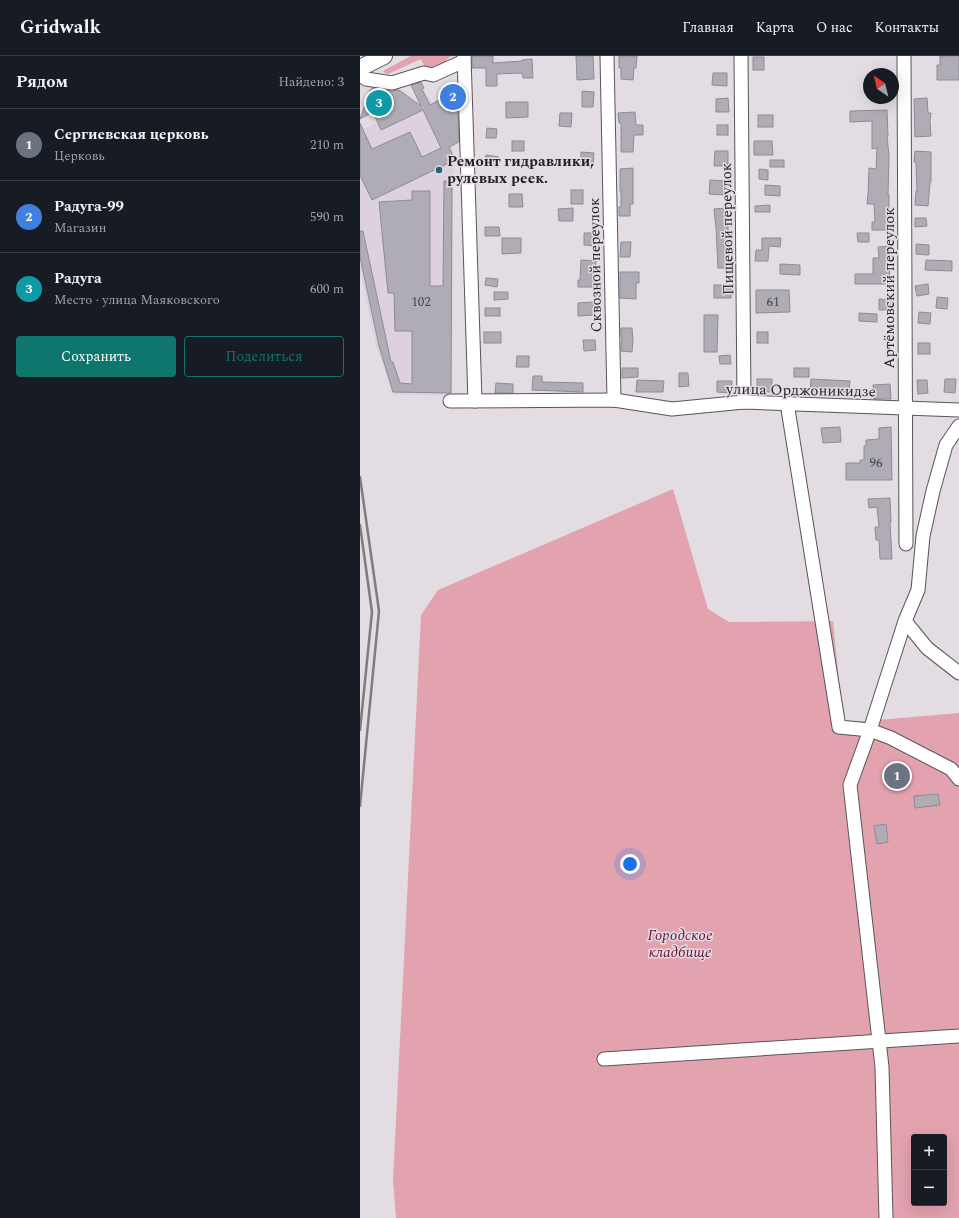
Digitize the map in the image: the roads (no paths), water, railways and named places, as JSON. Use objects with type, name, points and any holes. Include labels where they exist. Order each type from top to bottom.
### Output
[{"type":"main road","points":[[360,68],[384,56]]},
{"type":"street","name":"Сквозной переулок","points":[[607,56],[614,400]]},
{"type":"street","name":"Пищевой переулок","points":[[741,56],[744,402]]},
{"type":"street","name":"Артёмовский переулок","points":[[904,56],[906,544]]},
{"type":"street","points":[[360,74],[366,79],[392,83],[424,73],[433,75],[464,59],[475,401]]},
{"type":"street","name":"улица Орджоникидзе","points":[[450,401],[614,400],[672,409],[744,402],[959,410]]},
{"type":"street","points":[[787,403],[839,727],[870,730],[891,738],[951,769],[959,779]]},
{"type":"street","points":[[886,1218],[882,1067],[850,785],[870,730],[905,622],[918,590],[923,536],[933,491],[946,445],[959,426]]},
{"type":"street","points":[[905,622],[926,648],[959,673]]},
{"type":"street","points":[[604,1059],[878,1040],[959,1036]]},
{"type":"railway","points":[[360,477],[379,611],[360,806]]},
{"type":"railway","points":[[360,525],[372,612],[360,730]]},
{"type":"place","name":"Радуга-99","points":[[453,97]]},
{"type":"place","name":"Радуга","points":[[379,103]]},
{"type":"place","name":"Ремонт гидравлики, рулевых реек.","points":[[439,170]]},
{"type":"place","name":"Сергиевская церковь","points":[[897,776]]},
{"type":"park label","name":"Городское кладбище","points":[[680,944]]}]
